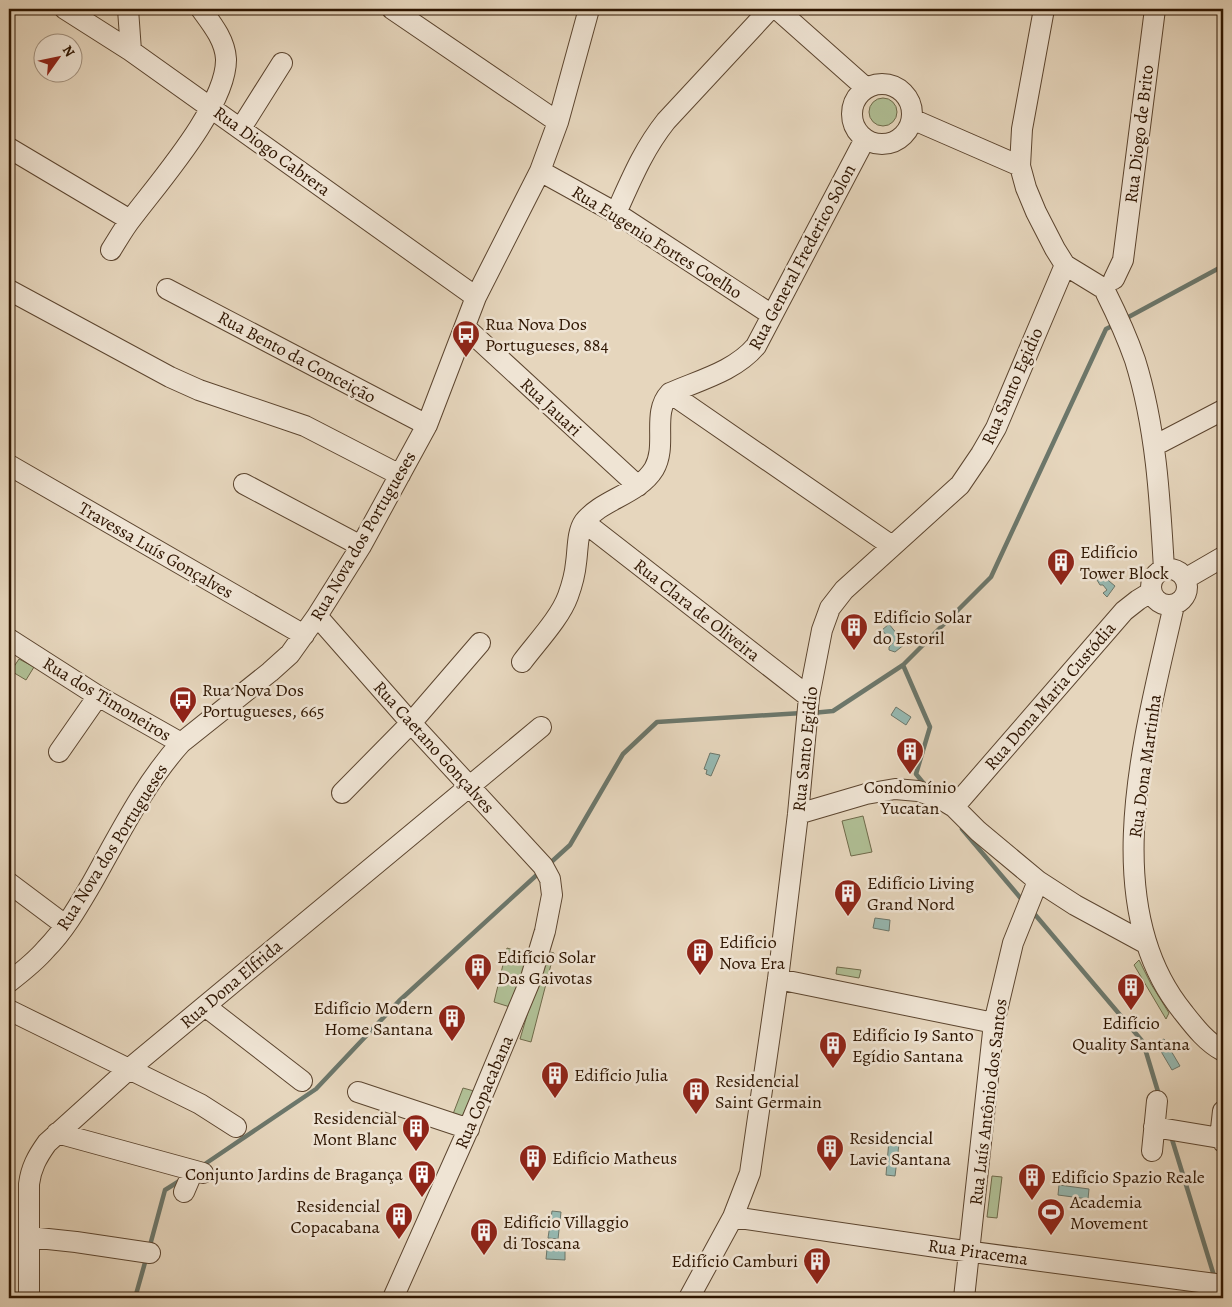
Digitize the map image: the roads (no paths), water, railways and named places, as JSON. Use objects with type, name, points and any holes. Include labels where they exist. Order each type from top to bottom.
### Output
[{"type":"street","name":"Rua Diogo Cabrera","points":[[65,9],[131,51],[241,128],[476,297]]},
{"type":"street","points":[[128,9],[131,51]]},
{"type":"street","points":[[111,250],[130,220],[179,158],[210,107],[223,76],[226,60],[224,48],[218,33],[202,9]]},
{"type":"street","points":[[392,9],[558,122]]},
{"type":"street","name":"Rua Nova dos Portugueses","points":[[9,982],[48,948],[66,925],[149,784],[168,758],[180,744],[290,654],[317,616],[361,546],[427,425],[476,297],[540,171],[558,122],[588,9]]},
{"type":"street","points":[[616,213],[641,157],[652,139],[666,121],[770,9]]},
{"type":"street","points":[[777,9],[866,88]]},
{"type":"street","points":[[1044,9],[1022,129],[1020,166],[1026,188],[1036,212],[1065,265],[1108,284],[1135,360],[1154,446],[1164,569]]},
{"type":"street","name":"Rua Diogo de Brito","points":[[1108,284],[1123,260],[1155,9]]},
{"type":"street","points":[[241,128],[282,63]]},
{"type":"street","points":[[877,84],[888,85],[898,89],[906,98],[911,108],[912,119],[902,137],[883,145],[873,143],[865,139],[856,130],[852,119],[852,107],[857,96],[866,88],[877,84]]},
{"type":"street","points":[[912,119],[1020,166]]},
{"type":"street","name":"Rua General Frederico Solon","points":[[670,393],[738,364],[756,346],[865,139]]},
{"type":"street","points":[[9,148],[130,220]]},
{"type":"street","name":"Rua Eugenio Fortes Coelho","points":[[540,171],[616,213],[772,315]]},
{"type":"street","name":"Rua Santo Egidio","points":[[689,1298],[734,1217],[750,1173],[778,979],[798,814],[809,697],[822,630],[830,608],[844,590],[960,484],[981,454],[996,428],[1065,265]]},
{"type":"street","name":"Rua Bento da Conceição","points":[[167,289],[427,425]]},
{"type":"street","points":[[9,290],[170,377],[199,390],[305,426],[400,475]]},
{"type":"street","name":"Rua Jauari","points":[[465,327],[638,486]]},
{"type":"street","points":[[522,662],[568,598],[580,530],[584,522],[594,513],[638,486],[653,470],[658,458],[664,399],[670,393],[892,546]]},
{"type":"street","points":[[1154,446],[1223,410]]},
{"type":"street","name":"Travessa Luís Gonçalves","points":[[9,465],[304,635]]},
{"type":"street","points":[[244,484],[361,546]]},
{"type":"street","name":"Rua Clara de Oliveira","points":[[584,522],[809,697]]},
{"type":"street","points":[[1185,578],[1223,556]]},
{"type":"street","points":[[1164,569],[1176,570],[1185,578],[1185,594],[1183,599],[1174,604],[1168,605],[1158,602],[1151,592],[1152,578],[1157,572],[1164,569]]},
{"type":"street","name":"Rua Dona Maria Custódia","points":[[954,806],[1124,611],[1151,592]]},
{"type":"street","name":"Rua Dona Martinha","points":[[1174,604],[1148,723],[1136,800],[1133,852],[1136,892],[1146,943],[1160,978],[1176,1003],[1200,1033],[1223,1051]]},
{"type":"street","name":"Rua Caetano Gonçalves","points":[[317,616],[411,723],[543,866],[550,878]]},
{"type":"street","name":"Rua dos Timoneiros","points":[[9,639],[98,696],[180,744]]},
{"type":"street","points":[[342,792],[411,723],[480,643]]},
{"type":"street","points":[[59,752],[98,696]]},
{"type":"street","name":"Rua Dona Elfrida","points":[[29,1298],[28,1237],[31,1170],[37,1156],[57,1133],[129,1069],[541,727]]},
{"type":"street","points":[[798,814],[866,794],[895,789],[918,791],[939,798],[954,806],[985,837],[1038,881],[1075,905],[1146,943]]},
{"type":"street","name":"Rua Copacabana","points":[[393,1298],[469,1129],[530,981],[552,895],[550,878]]},
{"type":"street","name":"Rua Luís Antônio dos Santos","points":[[964,1298],[994,1023],[1013,943],[1038,881]]},
{"type":"street","points":[[9,883],[66,925]]},
{"type":"street","points":[[778,979],[994,1023]]},
{"type":"street","points":[[205,1006],[302,1081]]},
{"type":"street","points":[[9,1010],[200,1104],[236,1127]]},
{"type":"street","points":[[358,1092],[469,1129]]},
{"type":"street","points":[[1152,1151],[1157,1101]]},
{"type":"street","points":[[1154,1127],[1222,1140],[1223,1111]]},
{"type":"street","points":[[57,1133],[198,1172],[184,1192]]},
{"type":"street","name":"Rua Piracema","points":[[734,1217],[1223,1285]]},
{"type":"street","points":[[28,1237],[150,1253]]},
{"type":"water","points":[[1103,576],[1115,586],[1107,597],[1103,593],[1107,590],[1097,580]]},
{"type":"water","points":[[889,624],[905,644],[895,652],[889,650],[893,643],[882,630]]},
{"type":"water","points":[[896,707],[911,717],[906,725],[891,715]]},
{"type":"water","points":[[710,753],[720,755],[711,776],[706,774],[707,770],[704,769]]},
{"type":"water","points":[[875,918],[890,920],[889,931],[873,928]]},
{"type":"water","points":[[1164,1039],[1180,1066],[1172,1070],[1156,1043]]},
{"type":"water","points":[[882,1134],[900,1136],[895,1176],[886,1175],[889,1140],[881,1139]]},
{"type":"water","points":[[1059,1185],[1089,1189],[1088,1199],[1058,1195]]},
{"type":"water","points":[[552,1211],[561,1212],[558,1239],[548,1238]]},
{"type":"water","points":[[547,1249],[565,1250],[565,1260],[546,1259]]},
{"type":"waterway","points":[[1123,320],[1223,266]]},
{"type":"waterway","points":[[812,713],[833,711],[903,665],[991,577],[1106,329],[1114,325]]},
{"type":"waterway","points":[[903,665],[930,727],[916,774],[925,785]]},
{"type":"waterway","points":[[548,865],[570,845],[623,754],[657,722],[802,713]]},
{"type":"waterway","points":[[962,829],[1023,901]]},
{"type":"waterway","points":[[202,1166],[316,1089],[399,1001],[540,872]]},
{"type":"waterway","points":[[1032,911],[1143,1042],[1159,1095]]},
{"type":"waterway","points":[[1171,1136],[1215,1279]]},
{"type":"waterway","points":[[149,1249],[165,1190],[181,1180]]},
{"type":"waterway","points":[[135,1298],[146,1259]]},
{"type":"place","name":"Rua Nova Dos Portugueses, 884","points":[[466,358]]},
{"type":"place","name":"Edifício Tower Block","points":[[1061,586]]},
{"type":"place","name":"Edifício Solar do Estoril","points":[[854,651]]},
{"type":"place","name":"Rua Nova Dos Portugueses, 665","points":[[183,724]]},
{"type":"place","name":"Condomínio Yucatan","points":[[910,775]]},
{"type":"place","name":"Edifício Living Grand Nord","points":[[848,917]]},
{"type":"place","name":"Edifício Nova Era","points":[[700,976]]},
{"type":"place","name":"Edifício Solar Das Gaivotas","points":[[478,991]]},
{"type":"place","name":"Edifício Quality Santana","points":[[1131,1011]]},
{"type":"place","name":"Edifício Modern Home Santana","points":[[452,1042]]},
{"type":"place","name":"Edifício I9 Santo Egídio Santana","points":[[833,1069]]},
{"type":"place","name":"Edifício Julia","points":[[555,1099]]},
{"type":"place","name":"Residencial Saint Germain","points":[[696,1115]]},
{"type":"place","name":"Residencial Mont Blanc","points":[[416,1152]]},
{"type":"place","name":"Residencial Lavie Santana","points":[[830,1172]]},
{"type":"place","name":"Edifício Matheus","points":[[533,1182]]},
{"type":"place","name":"Conjunto Jardins de Bragança","points":[[422,1198]]},
{"type":"place","name":"Edifício Spazio Reale","points":[[1032,1201]]},
{"type":"place","name":"Academia Movement","points":[[1051,1236]]},
{"type":"place","name":"Residencial Copacabana","points":[[399,1240]]},
{"type":"place","name":"Edifício Villaggio di Toscana","points":[[484,1256]]},
{"type":"place","name":"Edifício Camburi","points":[[817,1285]]}]
